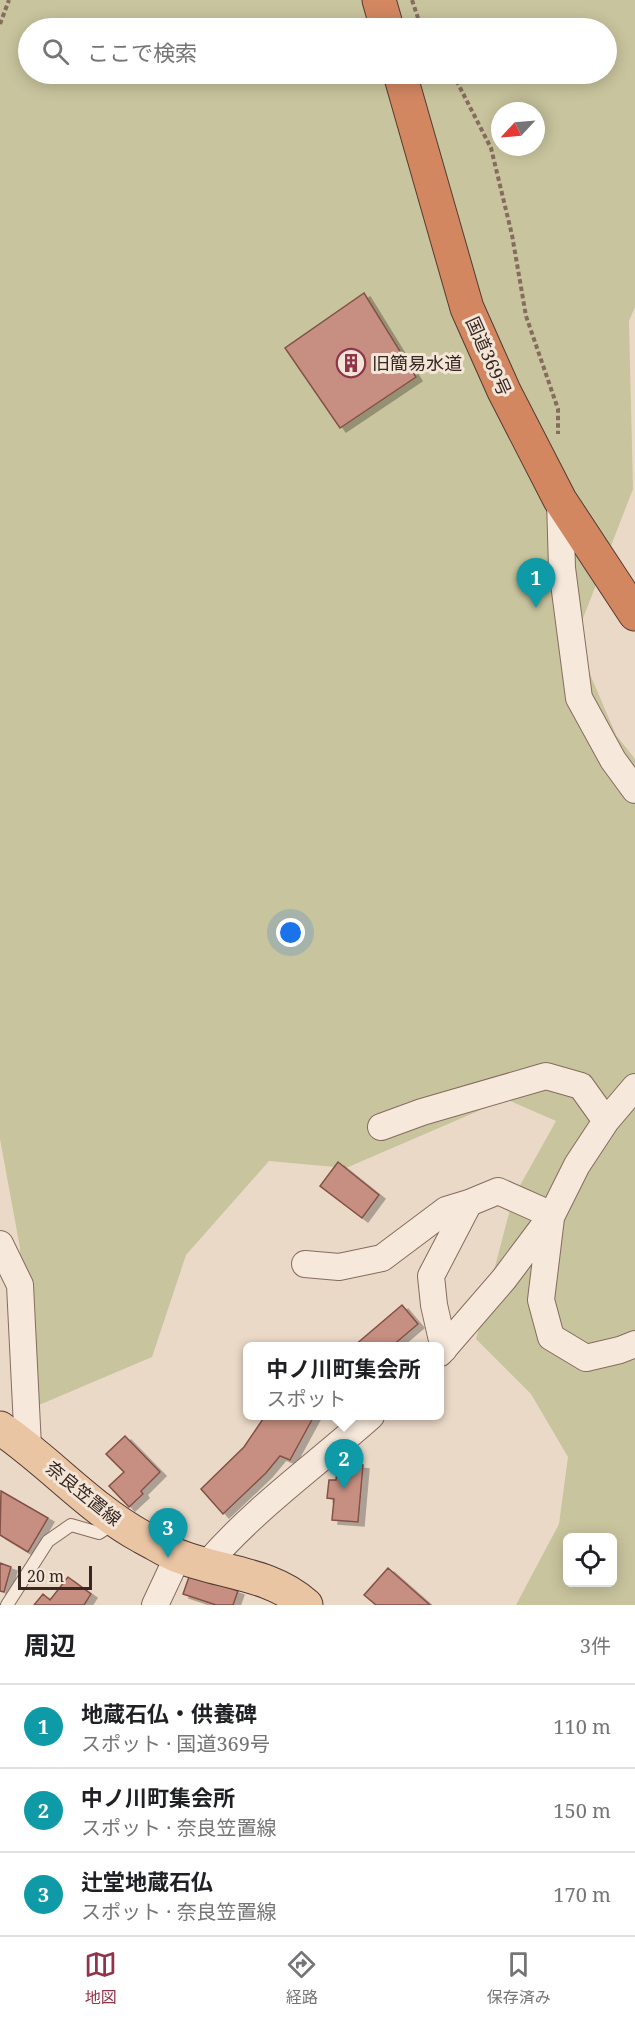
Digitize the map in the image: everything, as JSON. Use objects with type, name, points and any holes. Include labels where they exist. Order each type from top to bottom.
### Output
[{"type":"highway","points":[[379,0],[384,18]]},
{"type":"highway","name":"国道369号","points":[[403,84],[467,308],[504,391],[560,500],[635,614]]},
{"type":"main road","name":"奈良笠置線","points":[[0,1428],[28,1447],[72,1488],[117,1521],[193,1560],[268,1581],[306,1605]]},
{"type":"street","points":[[560,500],[562,568],[579,698],[613,760],[635,790]]},
{"type":"street","points":[[381,1127],[422,1112],[546,1076],[581,1086],[606,1121]]},
{"type":"street","points":[[444,1349],[504,1279],[552,1215],[578,1165],[606,1121],[635,1087]]},
{"type":"street","points":[[305,1264],[339,1267],[382,1258],[446,1210],[498,1191],[552,1215]]},
{"type":"street","points":[[440,1342],[431,1276],[469,1203]]},
{"type":"street","points":[[552,1215],[541,1300],[551,1337],[586,1358],[635,1344]]},
{"type":"street","points":[[0,1244],[20,1285],[28,1447]]},
{"type":"street","points":[[155,1605],[193,1560],[224,1544],[301,1474],[366,1420]]},
{"type":"lane","points":[[4,1604],[48,1541],[71,1525],[99,1533],[117,1521]]},
{"type":"path","points":[[0,24],[9,0]]},
{"type":"path","points":[[412,0],[418,18]]},
{"type":"path","points":[[458,84],[491,148],[512,235],[526,316],[558,409],[559,443]]},
{"type":"shaded area","points":[[0,0],[635,0],[635,307],[629,321],[633,489],[575,639],[616,735],[635,759],[635,1605],[516,1605],[559,1524],[568,1457],[531,1394],[476,1339],[513,1198],[556,1121],[506,1099],[346,1168],[269,1161],[186,1255],[152,1357],[39,1405],[17,1356],[20,1248],[0,1139]]},
{"type":"building","name":"旧簡易水道","points":[[364,293],[416,377],[340,428],[285,348]]},
{"type":"building","points":[[338,1162],[379,1195],[362,1218],[320,1186]]},
{"type":"building","points":[[402,1305],[418,1324],[397,1342],[359,1342]]},
{"type":"building","points":[[262,1420],[312,1420],[290,1460],[280,1456],[266,1473],[223,1514],[201,1489],[244,1447]]},
{"type":"building","points":[[125,1436],[160,1472],[141,1491],[143,1494],[129,1507],[109,1486],[124,1472],[106,1454]]},
{"type":"building","points":[[338,1462],[363,1465],[358,1522],[332,1520],[334,1499],[327,1498],[329,1480],[336,1480]]},
{"type":"building","points":[[1,1491],[48,1518],[28,1552],[0,1535]]},
{"type":"building","points":[[0,1563],[11,1567],[4,1592],[0,1591]]},
{"type":"building","points":[[388,1568],[430,1605],[376,1605],[364,1595]]},
{"type":"building","points":[[190,1574],[238,1591],[233,1605],[216,1605],[183,1594]]},
{"type":"building","points":[[68,1577],[91,1594],[84,1605],[34,1605],[43,1594],[50,1600]]},
{"type":"place","name":"旧簡易水道","points":[[351,363]]},
{"type":"place","name":"地蔵石仏・供養碑","points":[[536,608]]},
{"type":"place","name":"中ノ川町集会所","points":[[344,1489]]},
{"type":"place","name":"辻堂地蔵石仏","points":[[168,1558]]}]
